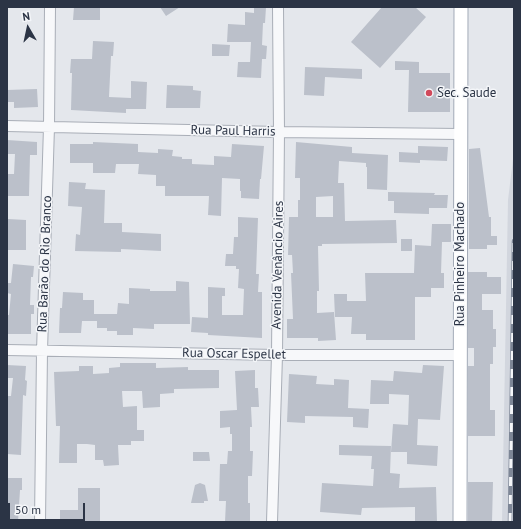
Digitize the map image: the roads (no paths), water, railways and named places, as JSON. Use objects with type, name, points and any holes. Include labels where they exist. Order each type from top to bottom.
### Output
[{"type":"main road","name":"Rua Pinheiro Machado","points":[[460,522],[461,7]]},
{"type":"street","name":"Rua Barão do Rio Branco","points":[[40,522],[42,350],[49,127],[50,7]]},
{"type":"street","name":"Avenida Venâncio Aires","points":[[272,522],[277,354],[279,132],[278,7]]},
{"type":"street","name":"Rua Paul Harris","points":[[7,126],[460,134]]},
{"type":"street","name":"Rua Oscar Espellet","points":[[7,350],[277,354],[460,354]]},
{"type":"railway","points":[[510,522],[514,241]]},
{"type":"place","name":"Sec. Saude","points":[[429,93]]}]
